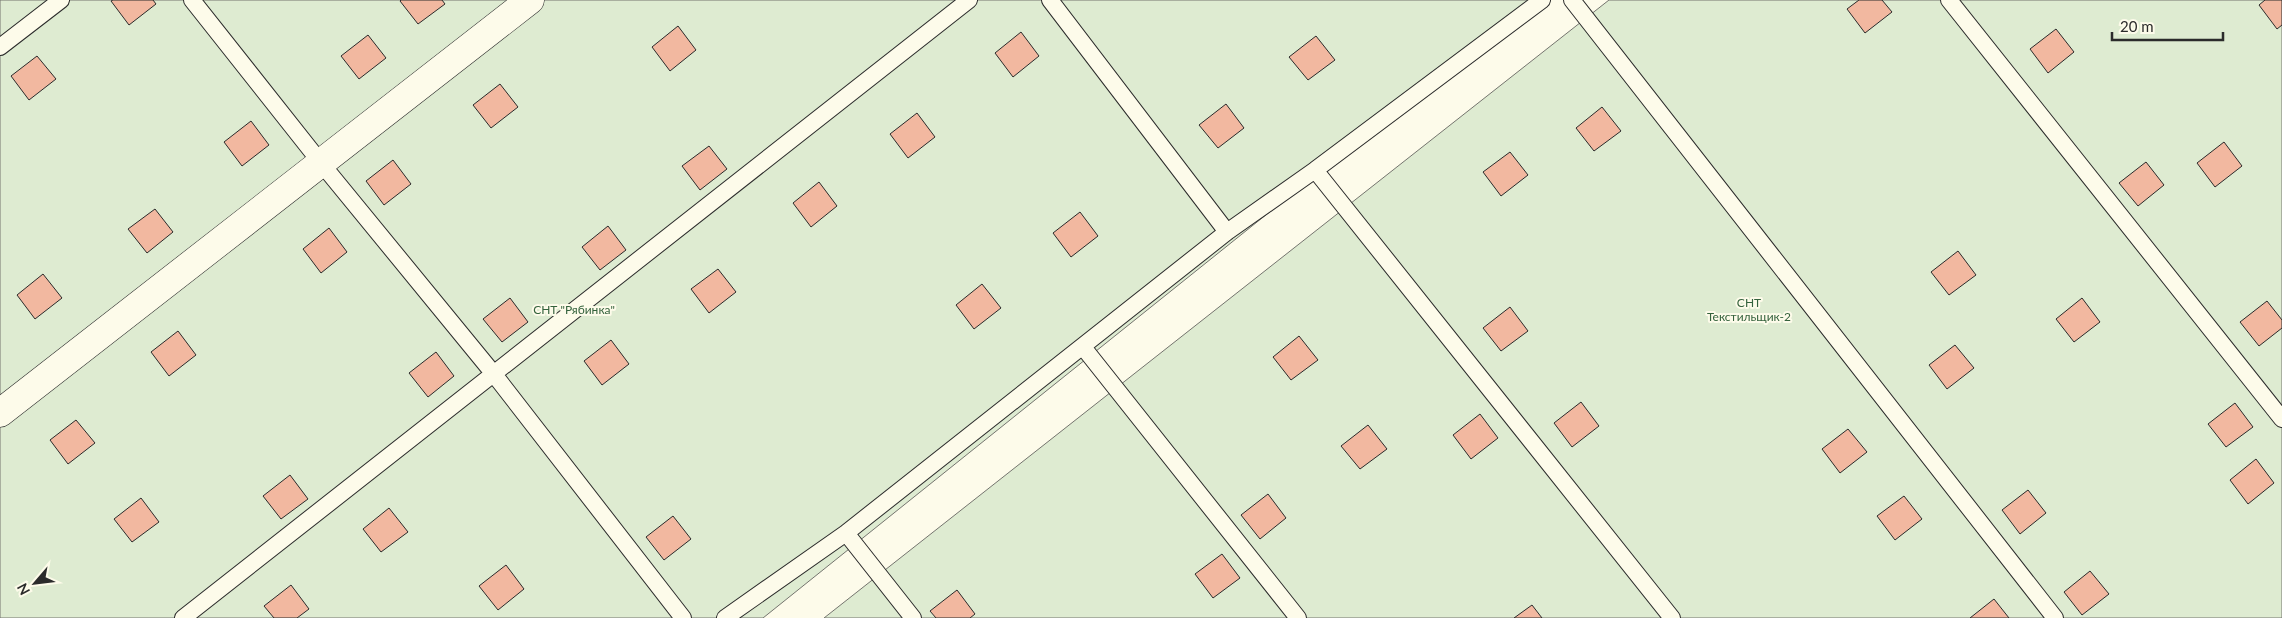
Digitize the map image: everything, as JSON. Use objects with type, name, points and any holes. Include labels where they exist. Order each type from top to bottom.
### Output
[{"type":"street","points":[[0,413],[530,0]]},
{"type":"lane","points":[[0,47],[61,0]]},
{"type":"lane","points":[[192,0],[321,164],[493,374],[683,618]]},
{"type":"lane","points":[[182,618],[969,0]]},
{"type":"lane","points":[[1050,0],[1228,232]]},
{"type":"lane","points":[[725,618],[846,533],[1228,232],[1315,170],[1542,0]]},
{"type":"lane","points":[[1572,0],[2055,618]]},
{"type":"lane","points":[[1949,0],[2282,419]]},
{"type":"lane","points":[[1315,170],[1672,618]]},
{"type":"lane","points":[[1084,347],[1298,618]]},
{"type":"lane","points":[[846,533],[913,618]]},
{"type":"green space","name":"СНТ \"Рябинка\"","points":[[0,0],[1534,0],[763,618],[0,618]]},
{"type":"green space","name":"СНТ Текстильщик-2","points":[[1609,0],[2282,0],[2282,618],[824,618]]},
{"type":"building","points":[[153,0],[156,4],[129,25],[111,1]]},
{"type":"building","points":[[401,0],[442,0],[445,4],[418,24]]},
{"type":"building","points":[[1859,0],[1882,0],[1892,12],[1865,33],[1847,9]]},
{"type":"building","points":[[2265,0],[2282,0],[2282,25],[2277,29],[2259,5]]},
{"type":"building","points":[[678,26],[696,50],[670,71],[652,47]]},
{"type":"building","points":[[2056,29],[2074,52],[2048,73],[2030,49]]},
{"type":"building","points":[[1021,32],[1039,56],[1013,77],[995,53]]},
{"type":"building","points":[[368,35],[386,58],[359,79],[341,56]]},
{"type":"building","points":[[1316,36],[1335,60],[1308,80],[1289,57]]},
{"type":"building","points":[[37,56],[56,79],[29,100],[11,76]]},
{"type":"building","points":[[500,84],[518,107],[491,128],[473,105]]},
{"type":"building","points":[[1226,104],[1244,128],[1218,148],[1199,125]]},
{"type":"building","points":[[1602,107],[1621,131],[1594,151],[1576,128]]},
{"type":"building","points":[[917,113],[935,137],[908,158],[890,134]]},
{"type":"building","points":[[251,121],[269,145],[242,166],[224,142]]},
{"type":"building","points":[[2224,142],[2242,166],[2215,187],[2197,163]]},
{"type":"building","points":[[709,146],[727,169],[700,190],[682,166]]},
{"type":"building","points":[[1510,152],[1528,175],[1501,196],[1483,172]]},
{"type":"building","points":[[393,160],[411,184],[384,205],[366,181]]},
{"type":"building","points":[[2146,162],[2164,185],[2138,206],[2119,183]]},
{"type":"building","points":[[819,182],[837,206],[811,227],[793,203]]},
{"type":"building","points":[[155,209],[173,232],[147,253],[128,229]]},
{"type":"building","points":[[1080,212],[1098,236],[1071,257],[1053,233]]},
{"type":"building","points":[[608,226],[626,250],[600,270],[582,247]]},
{"type":"building","points":[[329,228],[347,252],[321,273],[303,249]]},
{"type":"building","points":[[1958,251],[1976,275],[1949,295],[1931,272]]},
{"type":"building","points":[[718,269],[736,292],[709,313],[691,289]]},
{"type":"building","points":[[43,274],[62,298],[35,319],[17,295]]},
{"type":"building","points":[[982,284],[1001,308],[974,329],[956,305]]},
{"type":"building","points":[[510,298],[528,322],[502,342],[483,319]]},
{"type":"building","points":[[2082,298],[2100,322],[2074,342],[2056,319]]},
{"type":"building","points":[[2267,301],[2282,320],[2282,328],[2259,346],[2240,322]]},
{"type":"building","points":[[1510,307],[1528,331],[1501,351],[1483,328]]},
{"type":"building","points":[[178,331],[196,355],[169,376],[151,352]]},
{"type":"building","points":[[1299,336],[1318,360],[1291,380],[1273,357]]},
{"type":"building","points":[[611,340],[629,364],[602,385],[584,361]]},
{"type":"building","points":[[1955,345],[1974,368],[1947,389],[1929,365]]},
{"type":"building","points":[[436,352],[454,376],[428,397],[409,373]]},
{"type":"building","points":[[1581,402],[1599,426],[1572,447],[1554,423]]},
{"type":"building","points":[[2235,403],[2253,427],[2226,447],[2208,424]]},
{"type":"building","points":[[1480,414],[1498,438],[1471,459],[1453,435]]},
{"type":"building","points":[[76,420],[95,443],[68,464],[50,440]]},
{"type":"building","points":[[1368,425],[1387,449],[1360,469],[1341,446]]},
{"type":"building","points":[[1848,429],[1867,452],[1840,473],[1822,449]]},
{"type":"building","points":[[2256,459],[2274,483],[2248,504],[2230,480]]},
{"type":"building","points":[[290,475],[308,499],[281,519],[263,496]]},
{"type":"building","points":[[2028,490],[2046,513],[2020,534],[2002,510]]},
{"type":"building","points":[[1268,494],[1286,518],[1260,539],[1241,515]]},
{"type":"building","points":[[1904,496],[1922,519],[1895,540],[1877,516]]},
{"type":"building","points":[[141,498],[159,522],[132,542],[114,519]]},
{"type":"building","points":[[389,508],[408,532],[381,552],[363,529]]},
{"type":"building","points":[[673,516],[691,539],[664,560],[646,537]]},
{"type":"building","points":[[1222,554],[1240,578],[1213,598],[1195,574]]},
{"type":"building","points":[[506,565],[524,589],[498,610],[479,586]]},
{"type":"building","points":[[2090,571],[2109,594],[2082,615],[2064,592]]},
{"type":"building","points":[[291,585],[309,609],[297,618],[274,618],[264,606]]},
{"type":"building","points":[[957,590],[975,614],[970,618],[936,618],[930,611]]},
{"type":"building","points":[[1994,599],[2009,618],[1970,618]]},
{"type":"building","points":[[1532,605],[1542,618],[1514,618]]}]
